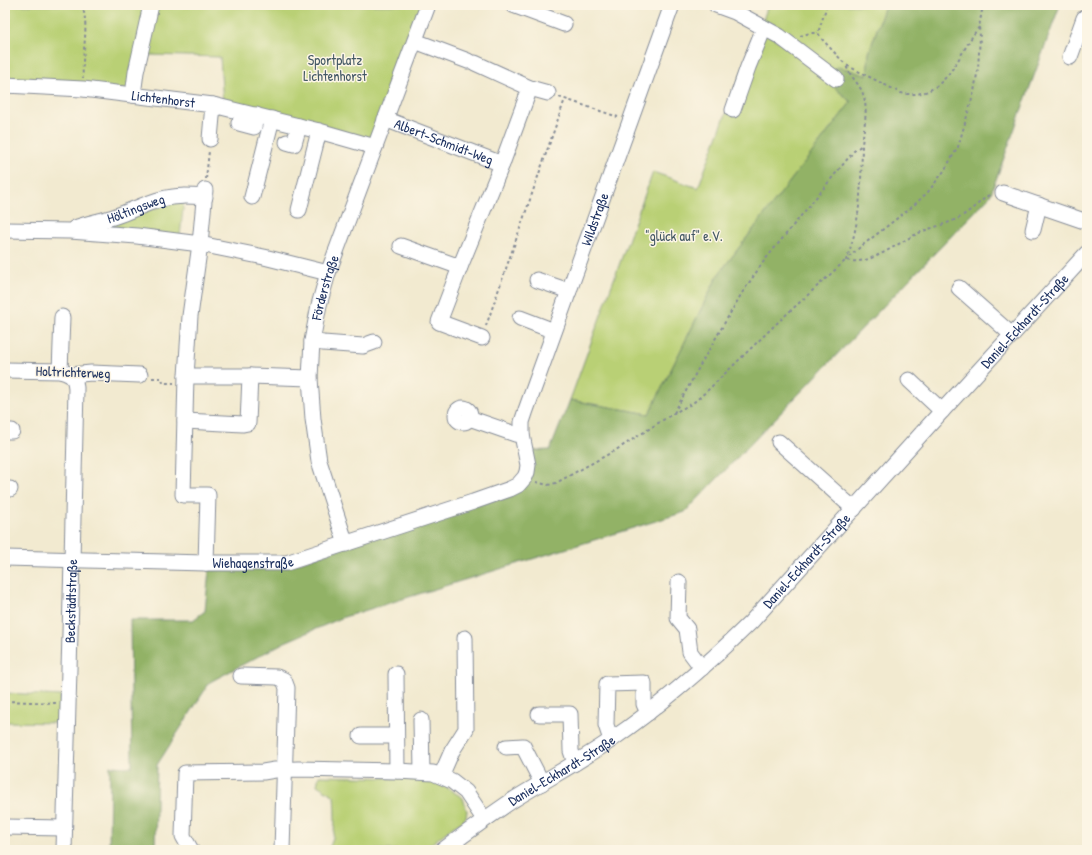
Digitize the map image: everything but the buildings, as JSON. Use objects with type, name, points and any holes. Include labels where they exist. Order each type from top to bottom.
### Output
[{"type":"street","points":[[133,95],[136,72],[151,5]]},
{"type":"street","name":"Förderstraße","points":[[346,544],[320,461],[312,419],[310,378],[312,341],[319,305],[328,273],[428,5]]},
{"type":"street","points":[[513,5],[564,24]]},
{"type":"street","name":"Wildstraße","points":[[524,477],[527,472],[528,465],[522,435],[522,422],[672,5]]},
{"type":"street","points":[[716,5],[735,12],[779,36],[836,79]]},
{"type":"street","points":[[1070,57],[1084,18],[1087,19]]},
{"type":"street","points":[[733,110],[764,28]]},
{"type":"street","points":[[415,40],[472,62],[530,88],[548,93]]},
{"type":"street","name":"Lichtenhorst","points":[[5,85],[83,89],[213,106],[272,119],[375,147]]},
{"type":"street","name":"Albert-Schmidt-Weg","points":[[482,338],[439,322],[502,164],[530,88]]},
{"type":"street","points":[[210,139],[213,106]]},
{"type":"street","points":[[239,123],[254,127],[256,115]]},
{"type":"street","points":[[252,197],[272,119]]},
{"type":"street","name":"Albert-Schmidt-Weg","points":[[385,119],[502,164]]},
{"type":"street","points":[[287,142],[294,144],[298,126]]},
{"type":"street","points":[[299,210],[319,131]]},
{"type":"street","points":[[1003,193],[1087,222]]},
{"type":"street","points":[[205,194],[190,316],[186,376],[183,495],[208,495],[206,563]]},
{"type":"street","name":"Höltingsweg","points":[[70,231],[87,223],[105,220],[163,198],[205,194]]},
{"type":"street","points":[[1033,230],[1039,206]]},
{"type":"street","name":"Höltingsweg","points":[[5,230],[70,231],[137,236],[200,244],[264,257],[328,273]]},
{"type":"street","points":[[401,246],[460,267]]},
{"type":"street","name":"Daniel-Eckhardt-Straße","points":[[443,850],[484,819],[611,740],[648,713],[702,668],[751,622],[1087,253]]},
{"type":"street","points":[[537,280],[569,291]]},
{"type":"street","points":[[959,288],[1012,335]]},
{"type":"street","name":"Beckstädtstraße","points":[[62,317],[66,373],[75,381],[76,388],[64,850]]},
{"type":"street","points":[[520,318],[554,330]]},
{"type":"street","points":[[312,341],[363,346],[374,342]]},
{"type":"street","name":"Holtrichterweg","points":[[5,370],[140,375]]},
{"type":"street","points":[[186,376],[310,378]]},
{"type":"street","points":[[185,421],[248,423],[250,376]]},
{"type":"street","points":[[909,380],[942,411]]},
{"type":"street","points":[[469,418],[522,435]]},
{"type":"street","points":[[780,442],[854,509]]},
{"type":"street","name":"Wiehagenstraße","points":[[5,558],[72,561],[286,563],[491,496],[518,485],[524,477]]},
{"type":"street","points":[[679,582],[678,618],[687,629],[690,652],[702,668]]},
{"type":"street","points":[[440,776],[452,751],[466,729],[465,638]]},
{"type":"street","points":[[396,674],[397,771]]},
{"type":"street","points":[[241,676],[277,677],[284,680],[287,688],[286,769],[282,850]]},
{"type":"street","points":[[611,740],[606,725],[607,684],[644,683],[644,704],[648,713]]},
{"type":"street","points":[[539,714],[570,714],[571,751],[575,763]]},
{"type":"street","points":[[421,720],[422,772]]},
{"type":"street","points":[[361,736],[396,736]]},
{"type":"street","points":[[506,747],[524,746],[542,783]]},
{"type":"street","points":[[190,850],[183,836],[185,773],[263,772],[286,769],[433,773],[452,781],[466,792],[484,819]]},
{"type":"street","points":[[5,827],[64,828]]},
{"type":"path","points":[[82,5],[86,29],[82,71],[83,89]]},
{"type":"path","points":[[827,5],[818,33],[846,65],[863,93],[865,104],[862,145],[863,163],[859,208],[852,246],[846,260]]},
{"type":"path","points":[[524,477],[541,484],[548,485],[556,483],[616,450],[674,413],[693,403],[859,248],[913,206],[928,192],[944,171],[958,146],[974,92],[978,68],[980,37],[979,27],[983,5]]},
{"type":"path","points":[[846,65],[901,93],[910,94],[926,92],[941,83],[950,73],[972,35],[979,27]]},
{"type":"path","points":[[790,44],[804,34],[818,33]]},
{"type":"path","points":[[548,93],[630,122]]},
{"type":"path","points":[[482,338],[565,99]]},
{"type":"path","points":[[205,194],[210,139]]},
{"type":"path","points":[[674,413],[742,293],[764,261],[854,151],[862,145]]},
{"type":"path","points":[[846,260],[853,262],[863,261],[876,256],[920,232],[957,219],[993,192],[1003,193]]},
{"type":"path","points":[[140,375],[140,378],[162,378],[163,383],[176,383],[176,376],[186,376]]},
{"type":"path","points":[[5,702],[68,704]]},
{"type":"green space","name":"Sportplatz Lichtenhorst","points":[[5,5],[425,5],[373,144],[223,105],[220,57],[149,55],[140,90],[5,84]]},
{"type":"green space","points":[[768,5],[885,5],[869,53],[867,76],[847,69],[830,72],[762,23]]},
{"type":"green space","points":[[885,5],[1060,5],[990,196],[685,512],[344,617],[285,642],[210,682],[157,765],[155,850],[109,850],[110,766],[132,767],[130,620],[193,620],[205,611],[209,570],[287,567],[519,486],[526,451],[550,450],[570,400],[649,414],[718,275],[851,102],[834,87],[828,75],[837,67],[867,76],[869,53]]},
{"type":"green space","name":"\"glück auf\" e.V.","points":[[759,28],[828,75],[834,87],[851,102],[718,275],[649,414],[570,400],[653,172],[698,188]]},
{"type":"green space","points":[[184,200],[180,236],[97,225]]},
{"type":"green space","points":[[5,693],[62,696],[61,723],[5,722]]},
{"type":"green space","points":[[319,776],[431,779],[463,798],[467,811],[466,817],[463,821],[423,850],[328,850],[334,831],[334,796],[317,785]]}]
